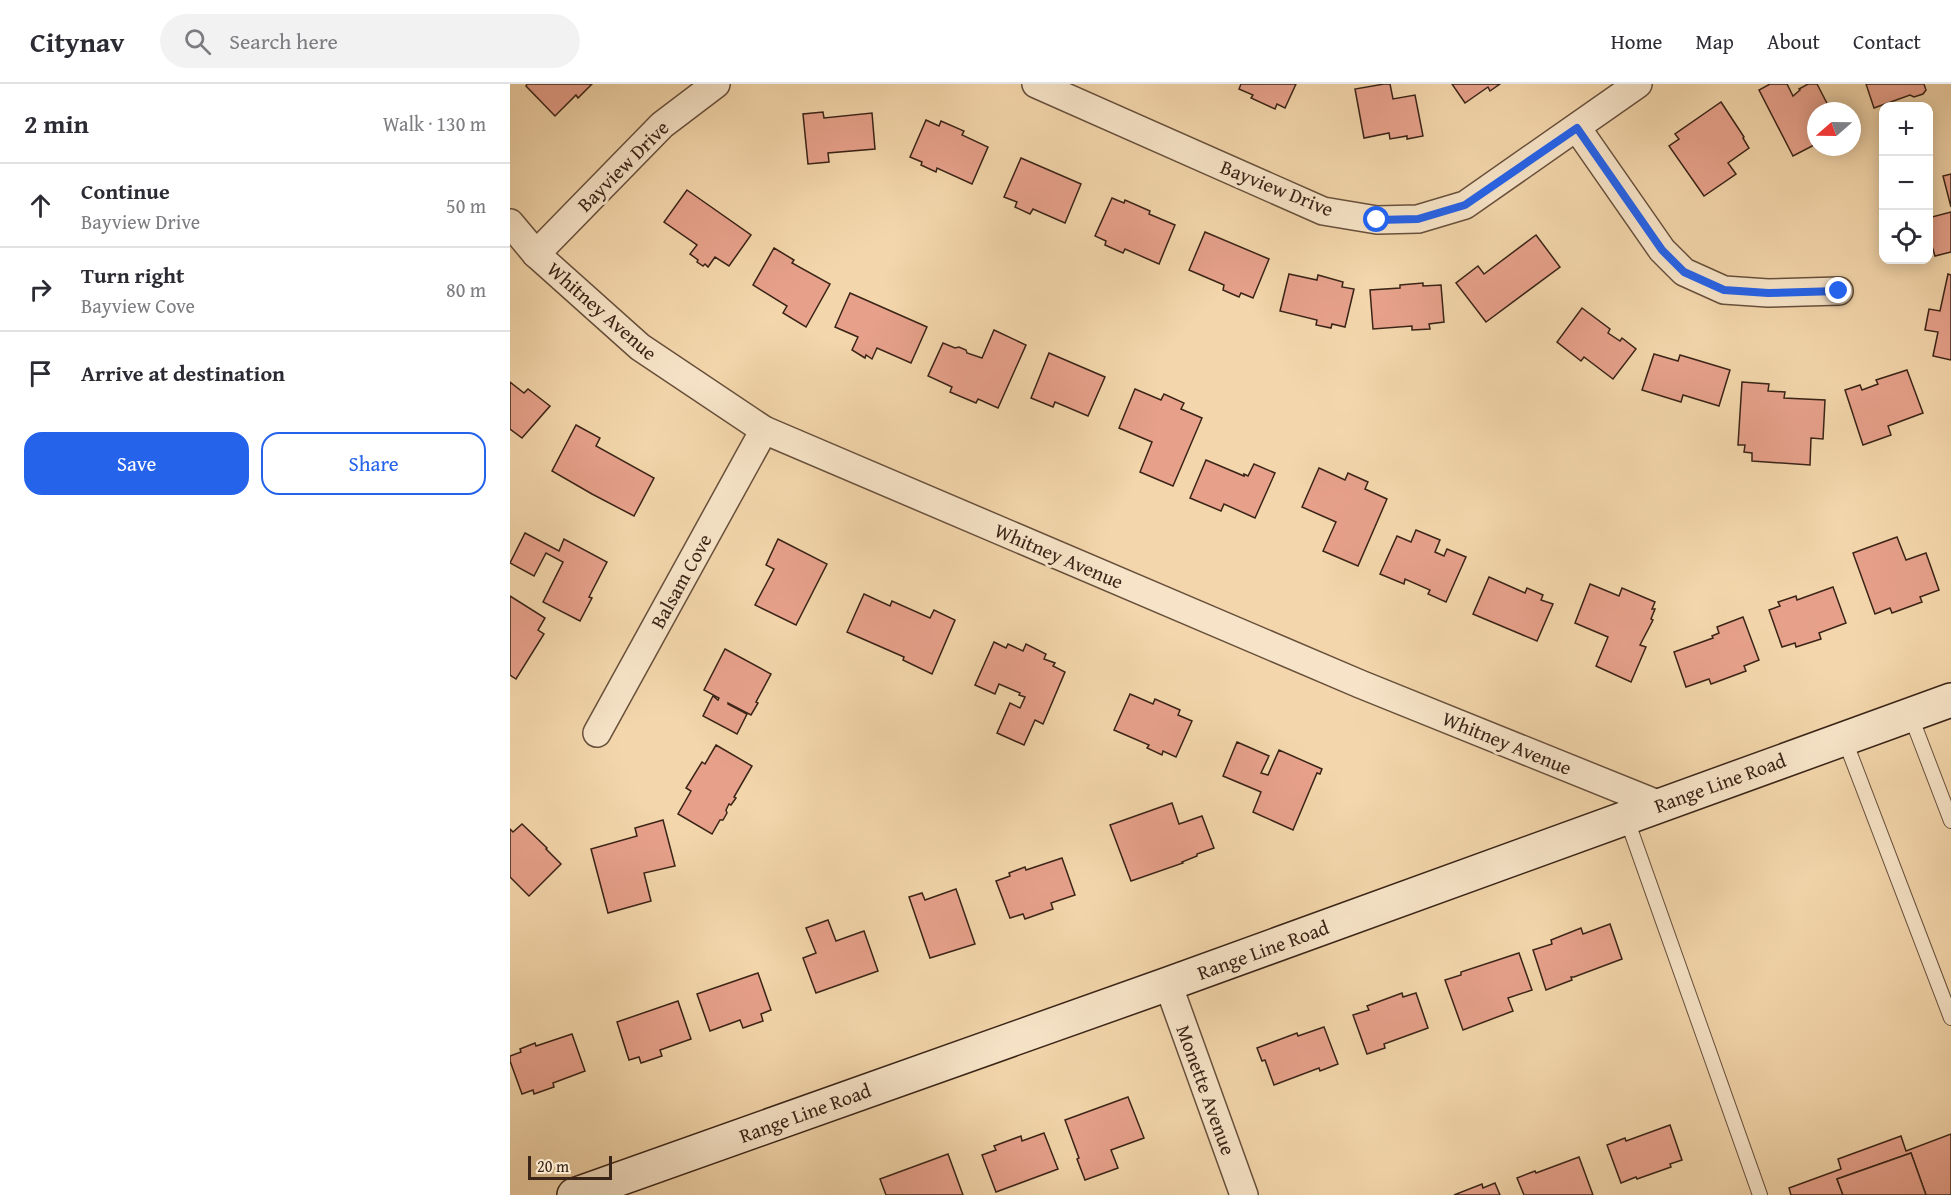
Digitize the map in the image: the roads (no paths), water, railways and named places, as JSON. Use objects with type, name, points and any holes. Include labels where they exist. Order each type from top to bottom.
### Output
[{"type":"main road","name":"Range Line Road","points":[[574,1195],[1168,984],[1951,700]]},
{"type":"street","name":"Bayview Drive","points":[[536,254],[662,125],[716,84]]},
{"type":"street","name":"Bayview Drive","points":[[1036,84],[1323,211],[1377,220],[1418,219],[1465,205],[1638,84]]},
{"type":"street","points":[[1577,128],[1662,250],[1684,272],[1724,290],[1768,293],[1839,291]]},
{"type":"street","name":"Whitney Avenue","points":[[510,223],[536,254],[640,347],[764,430],[1360,684],[1660,805]]},
{"type":"street","name":"Balsam Cove","points":[[597,733],[764,430]]},
{"type":"street","name":"Monette Avenue","points":[[1168,984],[1244,1195]]},
{"type":"lane","points":[[1910,714],[1951,821]]},
{"type":"lane","points":[[1844,738],[1951,1018]]},
{"type":"lane","points":[[1626,817],[1760,1195]]}]
